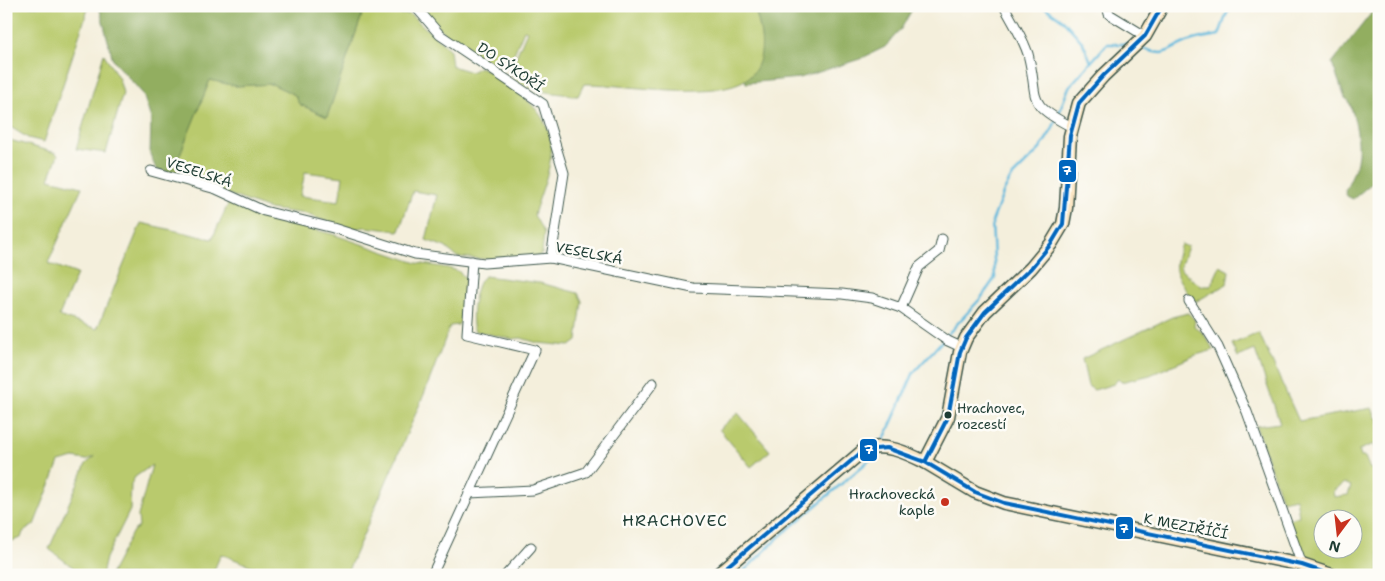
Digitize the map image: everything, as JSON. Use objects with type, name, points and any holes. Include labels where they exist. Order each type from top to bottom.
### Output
[{"type":"street","name":"DO SÝKOŘÍ","points":[[415,6],[440,35],[543,104],[564,173],[551,258]]},
{"type":"street","points":[[1004,6],[1028,54],[1037,103],[1051,116],[1067,125]]},
{"type":"street","points":[[1107,6],[1109,14],[1143,39]]},
{"type":"street","points":[[925,462],[948,417],[961,347],[985,312],[1031,268],[1051,244],[1062,224],[1066,208],[1067,125],[1079,103],[1103,76],[1143,39],[1162,6]]},
{"type":"street","name":"VESELSKÁ","points":[[151,171],[216,190],[264,211],[333,228],[415,254],[484,263],[551,258],[692,288],[842,294],[872,298],[901,308],[961,347]]},
{"type":"street","points":[[901,308],[919,267],[939,251],[942,239]]},
{"type":"street","points":[[432,575],[534,350],[467,334],[472,261]]},
{"type":"street","points":[[1189,301],[1218,347],[1247,412],[1302,564]]},
{"type":"street","points":[[469,493],[533,490],[586,472],[653,383]]},
{"type":"street","name":"K MEZIŘÍČÍ","points":[[717,575],[856,456],[867,449],[881,447],[925,462],[975,492],[1004,503],[1302,564],[1332,575]]},
{"type":"street","points":[[506,575],[531,547]]},
{"type":"green space","points":[[6,6],[89,6],[44,142],[28,138],[12,128],[6,129]]},
{"type":"green space","points":[[99,6],[365,6],[327,117],[299,104],[295,95],[272,84],[236,86],[210,80],[172,174],[156,169],[150,154],[151,119],[143,94],[113,60]]},
{"type":"green space","points":[[365,6],[403,6],[400,14],[410,14],[450,50],[452,66],[471,72],[479,67],[485,69],[517,91],[536,109],[543,120],[548,131],[551,153],[548,171],[534,215],[544,233],[542,254],[536,257],[495,260],[457,257],[445,247],[426,240],[437,195],[413,191],[399,231],[365,227],[349,230],[306,214],[269,209],[172,174],[210,80],[236,86],[272,84],[295,95],[299,104],[327,117]],"holes":[[[305,172],[343,177],[339,201],[300,196]]]},
{"type":"green space","points":[[420,6],[770,6],[756,13],[761,34],[761,57],[756,70],[743,81],[724,87],[701,90],[648,89],[584,84],[578,96],[575,96],[539,91],[515,79],[510,71],[527,31],[524,30],[510,63],[503,65],[494,63],[474,54],[454,41],[438,27]]},
{"type":"green space","points":[[770,6],[914,6],[901,29],[885,47],[860,59],[800,78],[746,83],[745,80],[757,67],[760,58],[761,40],[756,13],[758,10]]},
{"type":"green space","points":[[1377,6],[1379,177],[1353,199],[1347,196],[1345,191],[1357,161],[1357,131],[1349,101],[1345,98],[1332,63]]},
{"type":"green space","points":[[104,54],[119,79],[123,93],[106,153],[76,149]]},
{"type":"green space","points":[[6,139],[56,153],[58,155],[49,179],[82,187],[48,263],[77,274],[59,316],[97,329],[141,223],[212,239],[229,202],[255,211],[258,217],[332,234],[417,263],[448,268],[458,271],[466,278],[460,322],[458,325],[450,326],[425,392],[346,575],[265,575],[262,570],[221,554],[212,575],[110,575],[133,531],[139,527],[138,516],[152,465],[135,477],[131,484],[130,510],[106,558],[102,575],[83,575],[49,549],[86,464],[95,456],[86,460],[74,458],[59,462],[34,525],[23,532],[21,538],[6,543]]},
{"type":"green space","points":[[1181,244],[1188,247],[1180,267],[1181,270],[1201,286],[1211,286],[1220,266],[1229,271],[1227,284],[1197,301],[1192,300],[1177,274],[1176,262]]},
{"type":"green space","points":[[485,276],[540,283],[578,293],[582,301],[577,341],[570,346],[538,343],[521,338],[512,339],[475,331],[472,319],[475,293],[481,279]]},
{"type":"green space","points":[[1188,313],[1195,320],[1194,326],[1203,333],[1214,350],[1196,355],[1150,375],[1121,382],[1118,379],[1114,384],[1094,390],[1088,386],[1082,359],[1172,317]]},
{"type":"green space","points":[[1259,333],[1299,421],[1372,408],[1376,418],[1379,418],[1379,458],[1374,444],[1359,450],[1361,457],[1365,457],[1370,469],[1378,466],[1377,461],[1379,460],[1379,575],[1348,575],[1301,559],[1287,520],[1299,516],[1296,498],[1282,501],[1256,426],[1280,423],[1255,350],[1238,357],[1232,344]],"holes":[[[1344,483],[1351,486],[1348,495],[1334,497],[1333,491]]]},
{"type":"green space","points":[[738,413],[770,451],[751,467],[719,429]]},
{"type":"waterway","points":[[1043,6],[1064,21],[1083,43],[1091,62]]},
{"type":"waterway","points":[[1139,47],[1160,53],[1191,41],[1219,35],[1227,13],[1233,6]]},
{"type":"waterway","points":[[946,336],[981,298],[995,278],[992,222],[1011,178],[1040,149],[1052,130],[1069,87],[1107,44],[1131,44]]},
{"type":"waterway","points":[[882,444],[914,372],[943,340]]},
{"type":"waterway","points":[[740,575],[779,537],[879,452]]},
{"type":"waterway","points":[[6,563],[20,575]]},
{"type":"transit line","name":"7","points":[[717,575],[864,450],[887,448],[925,462],[948,417],[960,352],[966,338],[985,312],[1031,268],[1051,244],[1063,224],[1070,136],[1079,103],[1103,76],[1145,36],[1162,6]]},
{"type":"transit line","name":"7","points":[[925,462],[975,492],[1004,503],[1302,565],[1331,575]]},
{"type":"place","name":"Hrachovec, rozcestí","points":[[948,415]]},
{"type":"place","name":"Hrachovecká kaple","points":[[945,502]]},
{"type":"district","name":"HRACHOVEC","points":[[675,520]]}]
